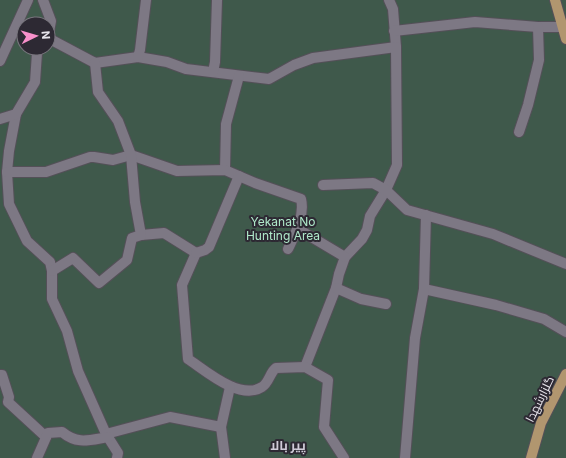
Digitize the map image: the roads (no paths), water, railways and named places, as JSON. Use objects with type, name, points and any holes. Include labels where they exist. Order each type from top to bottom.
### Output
[{"type":"main road","points":[[555,0],[566,39]]},
{"type":"main road","name":"گلزارشهدا","points":[[531,458],[541,423],[566,374]]},
{"type":"street","points":[[0,62],[28,0]]},
{"type":"street","points":[[43,0],[49,16]]},
{"type":"street","points":[[138,58],[146,0]]},
{"type":"street","points":[[213,72],[215,62],[217,0]]},
{"type":"street","points":[[305,367],[336,288],[345,257],[362,239],[367,230],[370,216],[386,190],[397,165],[396,47],[392,9],[389,0]]},
{"type":"street","points":[[394,31],[475,22],[538,27],[562,27]]},
{"type":"street","points":[[518,132],[528,105],[539,60],[538,27]]},
{"type":"street","points":[[56,42],[95,63],[138,58],[167,62],[186,69],[269,79],[294,65],[313,58],[396,47]]},
{"type":"street","points":[[37,56],[35,82],[16,114],[9,151],[4,205],[27,241],[50,262],[52,271],[52,299],[68,331],[78,371],[108,436],[118,453],[117,458]]},
{"type":"street","points":[[95,63],[98,92],[118,121],[131,155],[134,202],[141,235]]},
{"type":"street","points":[[225,170],[226,124],[239,76]]},
{"type":"street","points":[[0,119],[16,114]]},
{"type":"street","points":[[7,172],[46,172],[90,157],[113,160],[131,155],[177,171],[225,170],[260,185],[301,199],[303,204],[298,229],[288,249]]},
{"type":"street","points":[[240,176],[209,247],[196,253],[182,285],[188,359],[230,387],[244,390],[255,391],[264,386],[272,375],[273,370],[276,368],[305,367],[328,380],[324,427],[344,458]]},
{"type":"street","points":[[323,185],[373,183],[386,190],[407,210],[493,234],[566,264]]},
{"type":"street","points":[[405,458],[415,338],[424,289],[426,215]]},
{"type":"street","points":[[298,229],[345,257]]},
{"type":"street","points":[[52,271],[74,258],[99,283],[127,260],[132,238],[141,235],[164,233],[196,253]]},
{"type":"street","points":[[336,288],[361,299],[386,304]]},
{"type":"street","points":[[424,289],[496,305],[544,319],[566,332]]},
{"type":"street","points":[[0,374],[10,397],[8,402],[46,437]]},
{"type":"street","points":[[225,458],[221,427],[230,387]]},
{"type":"street","points":[[37,458],[48,433],[62,432],[70,438],[80,441],[108,436],[170,417],[221,427]]},
{"type":"district","name":"پیر بالا","points":[[288,445]]},
{"type":"park label","name":"Yekanat No Hunting Area","points":[[283,229]]}]
